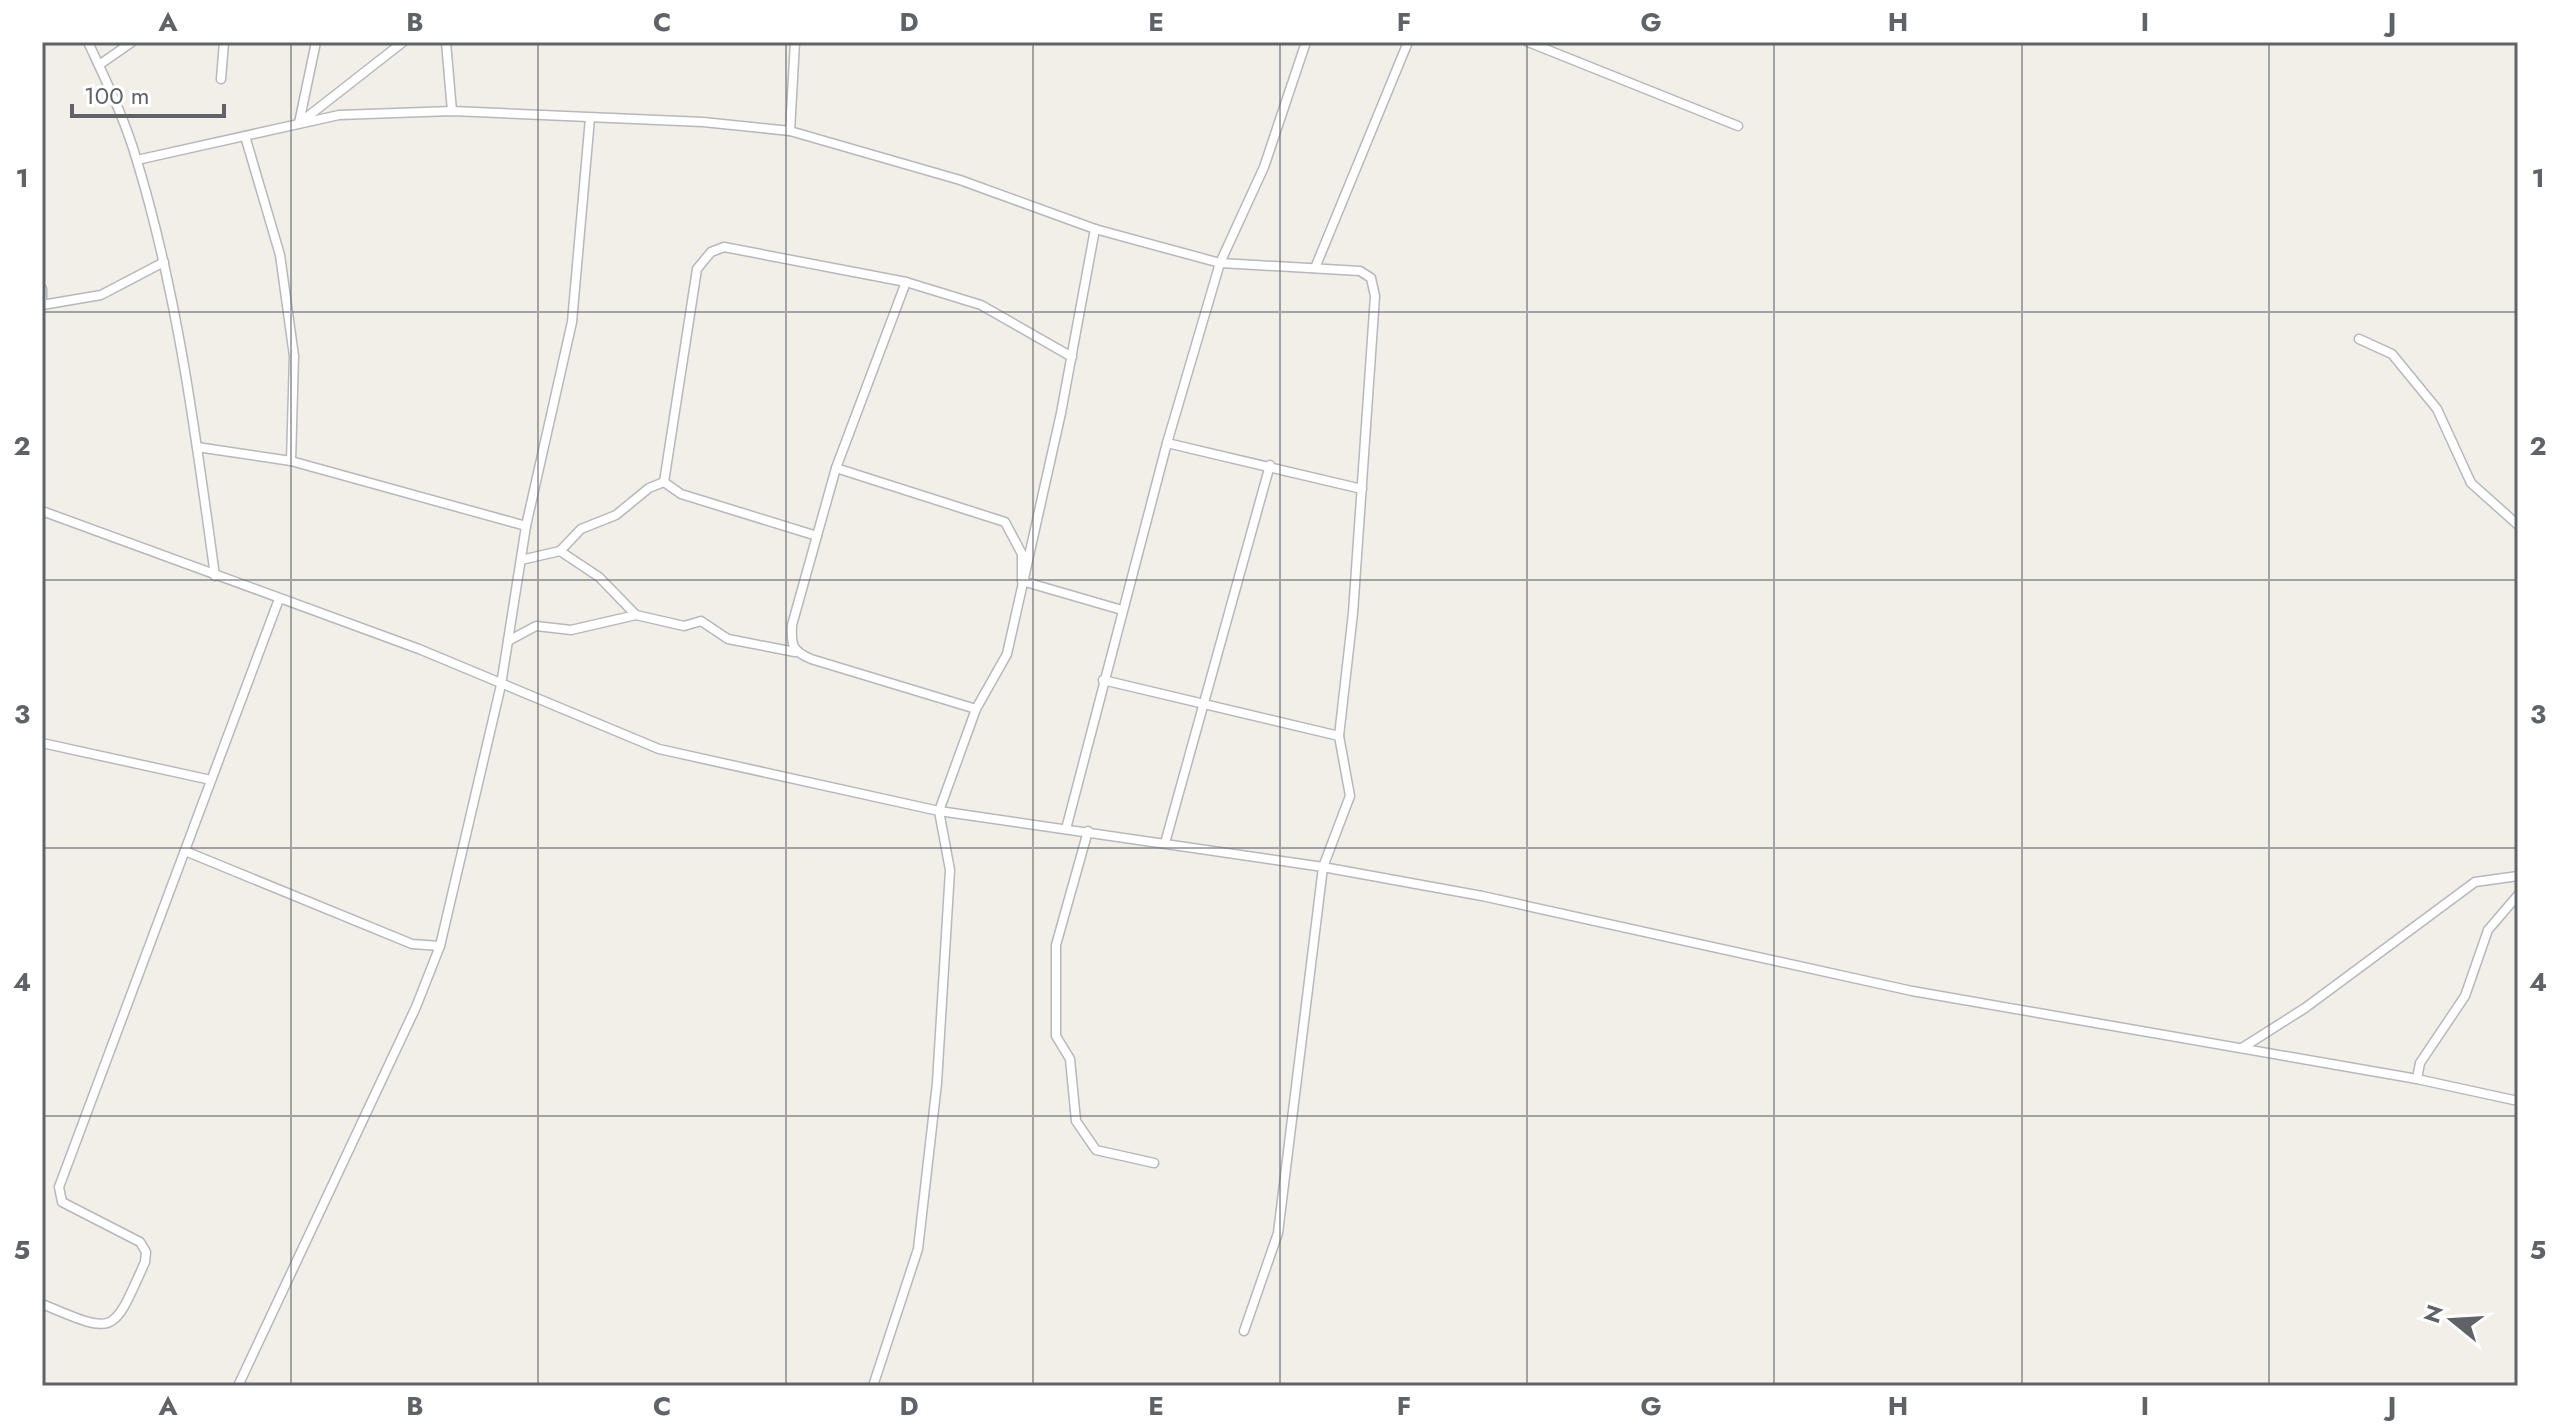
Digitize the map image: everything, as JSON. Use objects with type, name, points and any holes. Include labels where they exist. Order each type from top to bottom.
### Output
[{"type":"street","points":[[99,65],[132,42]]},
{"type":"street","points":[[221,79],[224,42]]},
{"type":"street","points":[[298,124],[316,42]]},
{"type":"street","points":[[298,124],[403,42]]},
{"type":"street","points":[[446,42],[452,111]]},
{"type":"street","points":[[790,131],[795,42]]},
{"type":"street","points":[[1066,829],[1167,443],[1220,263],[1264,167],[1306,42]]},
{"type":"street","points":[[1315,268],[1408,42]]},
{"type":"street","points":[[89,43],[137,160],[164,262],[197,447],[215,576]]},
{"type":"street","points":[[1534,43],[1738,126]]},
{"type":"street","points":[[137,160],[339,115],[452,111],[703,122],[790,131],[960,180],[1095,229],[1220,263],[1360,271],[1371,278],[1374,286],[1362,489],[1339,736],[1350,796],[1323,867],[1278,1233],[1244,1331]]},
{"type":"street","points":[[238,1386],[416,1007],[440,946],[501,685],[526,526],[572,322],[590,118]]},
{"type":"street","points":[[245,136],[280,255],[294,356],[291,461]]},
{"type":"street","points":[[873,1386],[918,1249],[937,1083],[950,870],[939,811],[976,709],[1007,654],[1072,357],[1095,229]]},
{"type":"street","points":[[664,482],[689,302],[697,269],[711,252],[724,247],[906,282],[981,305],[1072,357]]},
{"type":"street","points":[[42,289],[42,305],[101,295],[124,286],[164,262]]},
{"type":"street","points":[[795,652],[791,644],[792,625],[836,468],[906,282]]},
{"type":"street","points":[[2359,339],[2392,354],[2437,409],[2471,483],[2518,525]]},
{"type":"street","points":[[1167,443],[1362,489]]},
{"type":"street","points":[[197,447],[291,461],[526,526]]},
{"type":"street","points":[[1165,843],[1270,465]]},
{"type":"street","points":[[836,468],[1005,522],[1022,554],[1022,581]]},
{"type":"street","points":[[521,560],[560,551],[581,529],[616,515],[649,488],[664,482]]},
{"type":"street","points":[[664,482],[681,494],[817,536]]},
{"type":"street","points":[[42,511],[419,649],[659,749],[939,811],[1323,867],[1482,896],[1912,991],[2417,1079],[2518,1101]]},
{"type":"street","points":[[560,551],[599,577],[636,615]]},
{"type":"street","points":[[1022,581],[1122,610]]},
{"type":"street","points":[[42,1304],[89,1325],[103,1327],[115,1321],[126,1304],[145,1262],[146,1252],[140,1242],[62,1202],[59,1187],[279,599]]},
{"type":"street","points":[[508,641],[536,626],[571,630],[636,615],[684,626],[701,621],[728,639],[795,652],[976,709]]},
{"type":"street","points":[[1103,680],[1339,736]]},
{"type":"street","points":[[42,743],[211,780]]},
{"type":"street","points":[[1088,831],[1056,945],[1056,1036],[1070,1059],[1076,1121],[1096,1150],[1154,1163]]},
{"type":"street","points":[[185,851],[412,944],[440,946]]},
{"type":"street","points":[[2242,1048],[2305,1008],[2475,882],[2518,876]]},
{"type":"street","points":[[2417,1079],[2420,1063],[2465,996],[2488,930],[2518,895]]}]
